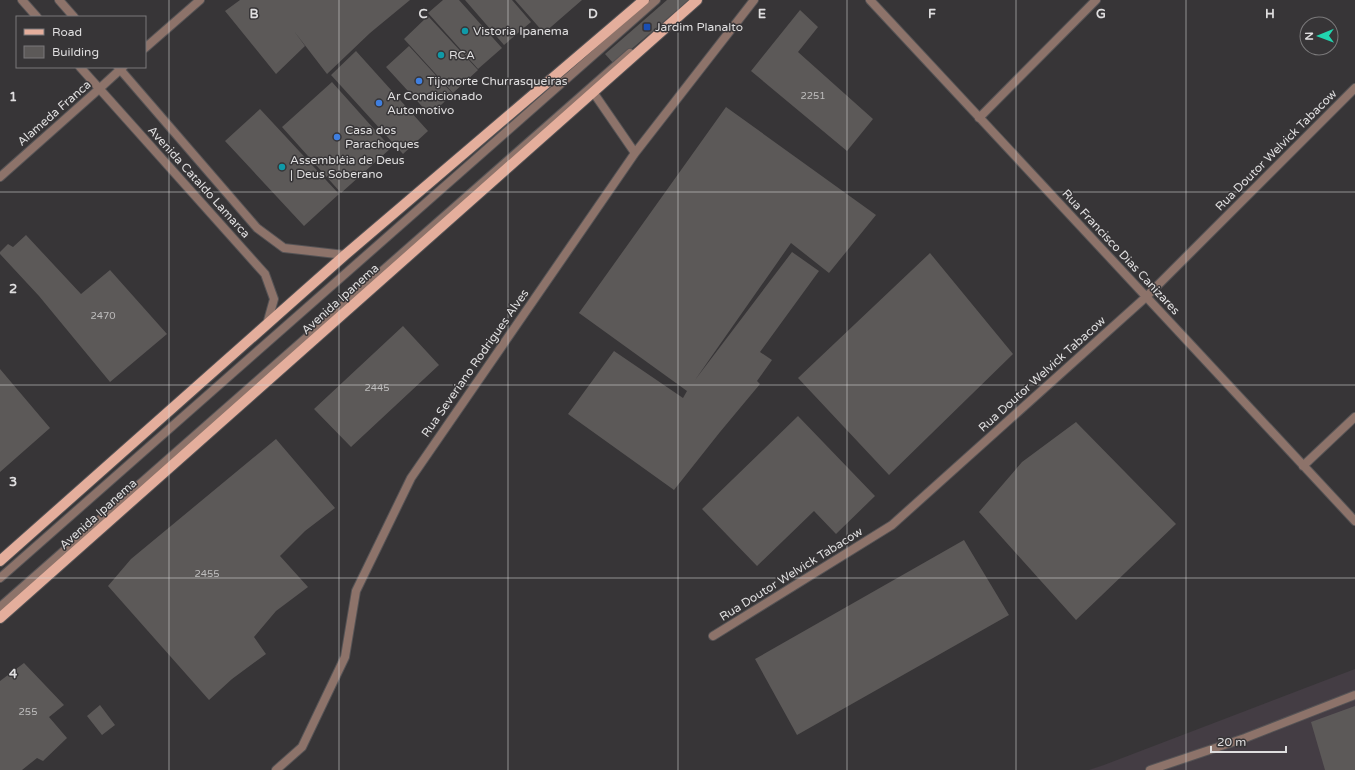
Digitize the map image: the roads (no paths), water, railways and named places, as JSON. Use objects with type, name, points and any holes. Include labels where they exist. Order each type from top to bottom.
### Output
[{"type":"main road","points":[[0,561],[345,255],[644,0]]},
{"type":"main road","name":"Avenida Ipanema","points":[[0,618],[697,0]]},
{"type":"street","points":[[22,0],[36,16]]},
{"type":"street","points":[[59,0],[73,16]]},
{"type":"street","points":[[146,47],[200,0]]},
{"type":"street","points":[[0,578],[656,0]]},
{"type":"street","points":[[0,608],[690,0]]},
{"type":"street","name":"Rua Severiano Rodrigues Alves","points":[[276,770],[302,747],[345,657],[356,591],[411,478],[635,153],[754,0]]},
{"type":"street","name":"Rua Francisco Dias Canizares","points":[[870,0],[1355,521]]},
{"type":"street","points":[[979,118],[1096,0]]},
{"type":"street","name":"Avenida Cataldo Lamarca","points":[[81,68],[265,274],[274,299],[267,324]]},
{"type":"street","name":"Avenida Cataldo Lamarca","points":[[120,68],[257,228],[284,248],[345,255]]},
{"type":"street","name":"Alameda Franca","points":[[0,177],[99,89],[120,68]]},
{"type":"street","name":"Rua Doutor Welvick Tabacow","points":[[713,636],[892,525],[1146,297],[1355,88]]},
{"type":"street","points":[[594,92],[635,153]]},
{"type":"street","points":[[1303,466],[1355,417]]},
{"type":"street","points":[[1150,770],[1245,738],[1355,695]]},
{"type":"place","name":"Jardim Planalto","points":[[647,27]]},
{"type":"place","name":"Vistoria Ipanema","points":[[465,31]]},
{"type":"place","name":"RCA","points":[[441,55]]},
{"type":"place","name":"Tijonorte Churrasqueiras","points":[[419,81]]},
{"type":"place","name":"Ar Condicionado Automotivo","points":[[379,103]]},
{"type":"place","name":"Casa dos Parachoques","points":[[337,137]]},
{"type":"place","name":"Assembléia de Deus | Deus Soberano","points":[[282,167]]}]
